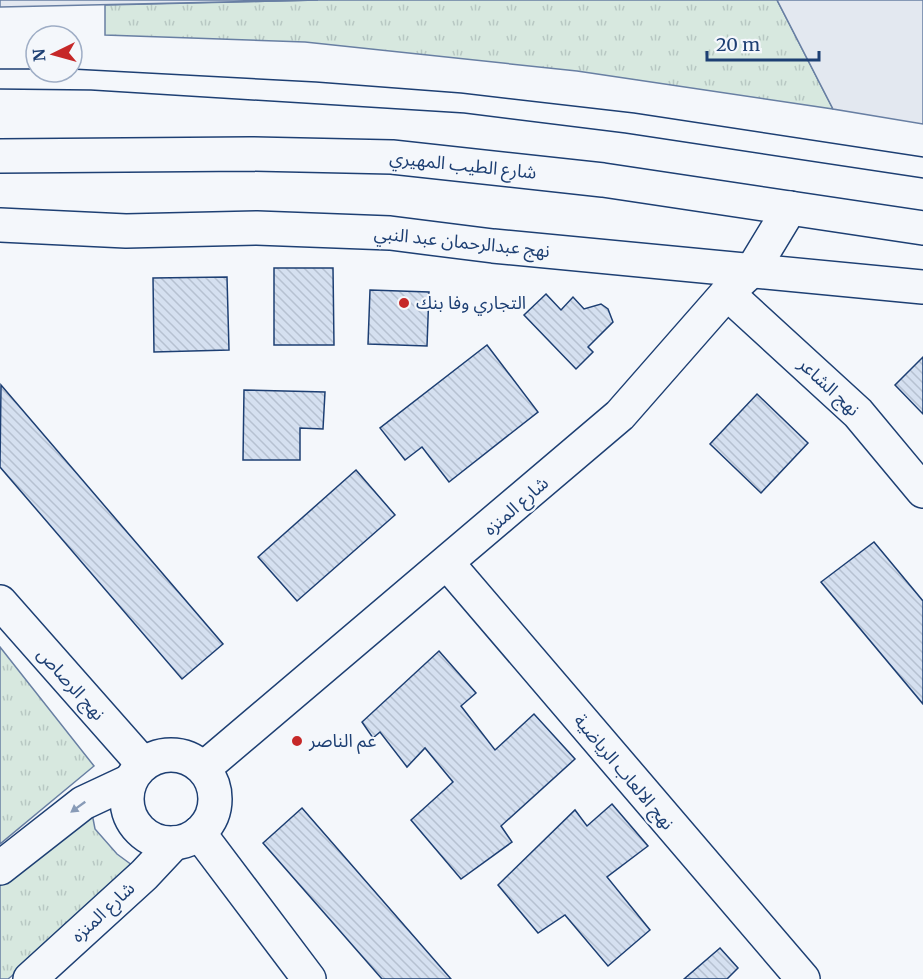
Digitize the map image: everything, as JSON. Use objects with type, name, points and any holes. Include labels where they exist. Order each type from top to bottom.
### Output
[{"type":"street","name":"شارع الطيب المهيري","points":[[0,156],[250,154],[392,157],[603,180],[923,228]]},
{"type":"street","name":"شارع المنزه","points":[[204,768],[448,564],[620,416],[726,293],[753,269],[790,208]]},
{"type":"street","name":"نهج عبدالرحمان عبد النبي","points":[[0,225],[126,231],[257,228],[390,233],[493,246],[923,287]]},
{"type":"street","name":"نهج الشاعر","points":[[726,293],[858,413],[923,491]]},
{"type":"street","name":"نهج الالعاب الرياضية","points":[[448,564],[642,794],[803,979]]},
{"type":"street","name":"نهج الرصاص","points":[[0,602],[137,773]]},
{"type":"street","points":[[0,868],[83,802],[137,773],[157,756],[174,754],[191,758],[204,768],[215,790],[213,814],[187,838],[152,838],[135,824],[129,811],[127,796],[137,773]]},
{"type":"street","name":"شارع المنزه","points":[[30,979],[187,838]]},
{"type":"street","points":[[187,838],[309,979]]},
{"type":"green space","points":[[318,0],[777,0],[833,109],[577,71],[305,42],[105,35],[105,5]]},
{"type":"green space","points":[[0,647],[94,766],[0,844]]},
{"type":"green space","points":[[90,803],[95,829],[117,854],[140,871],[8,979],[0,979],[0,879]]},
{"type":"shaded area","points":[[0,0],[318,0],[0,7]]},
{"type":"shaded area","points":[[777,0],[923,0],[923,124],[833,109]]},
{"type":"building","points":[[274,268],[333,268],[334,345],[274,345]]},
{"type":"building","points":[[227,277],[229,350],[154,352],[153,278]]},
{"type":"building","points":[[370,290],[429,292],[427,346],[368,344]]},
{"type":"building","points":[[546,294],[561,310],[573,297],[584,309],[601,304],[608,309],[613,322],[588,347],[593,352],[576,369],[524,315]]},
{"type":"building","points":[[487,345],[538,412],[449,482],[422,447],[405,460],[380,428]]},
{"type":"building","points":[[923,357],[923,414],[895,385]]},
{"type":"building","points":[[1,385],[223,644],[182,679],[0,467]]},
{"type":"building","points":[[244,390],[325,392],[323,429],[300,428],[300,460],[243,460]]},
{"type":"building","points":[[757,394],[808,443],[761,493],[710,444]]},
{"type":"building","points":[[356,470],[395,515],[297,601],[258,557]]},
{"type":"building","points":[[874,542],[923,601],[923,704],[821,582]]},
{"type":"building","points":[[439,651],[476,693],[461,706],[495,750],[534,714],[575,759],[501,826],[512,842],[461,879],[411,820],[453,782],[425,748],[407,767],[380,732],[373,738],[362,722]]},
{"type":"building","points":[[612,804],[648,846],[607,877],[650,930],[608,966],[565,915],[538,933],[498,885],[575,810],[587,826]]},
{"type":"building","points":[[302,808],[451,979],[382,979],[263,843]]},
{"type":"building","points":[[720,948],[738,968],[727,979],[684,979]]},
{"type":"tram line","points":[[0,69],[24,69]]},
{"type":"tram line","points":[[84,70],[316,82],[461,93],[634,113],[923,157]]},
{"type":"tram line","points":[[0,89],[91,90],[464,113],[625,133],[923,178]]},
{"type":"place","name":"التجاري وفا بنك","points":[[404,303]]},
{"type":"place","name":"عم الناصر","points":[[297,741]]}]
